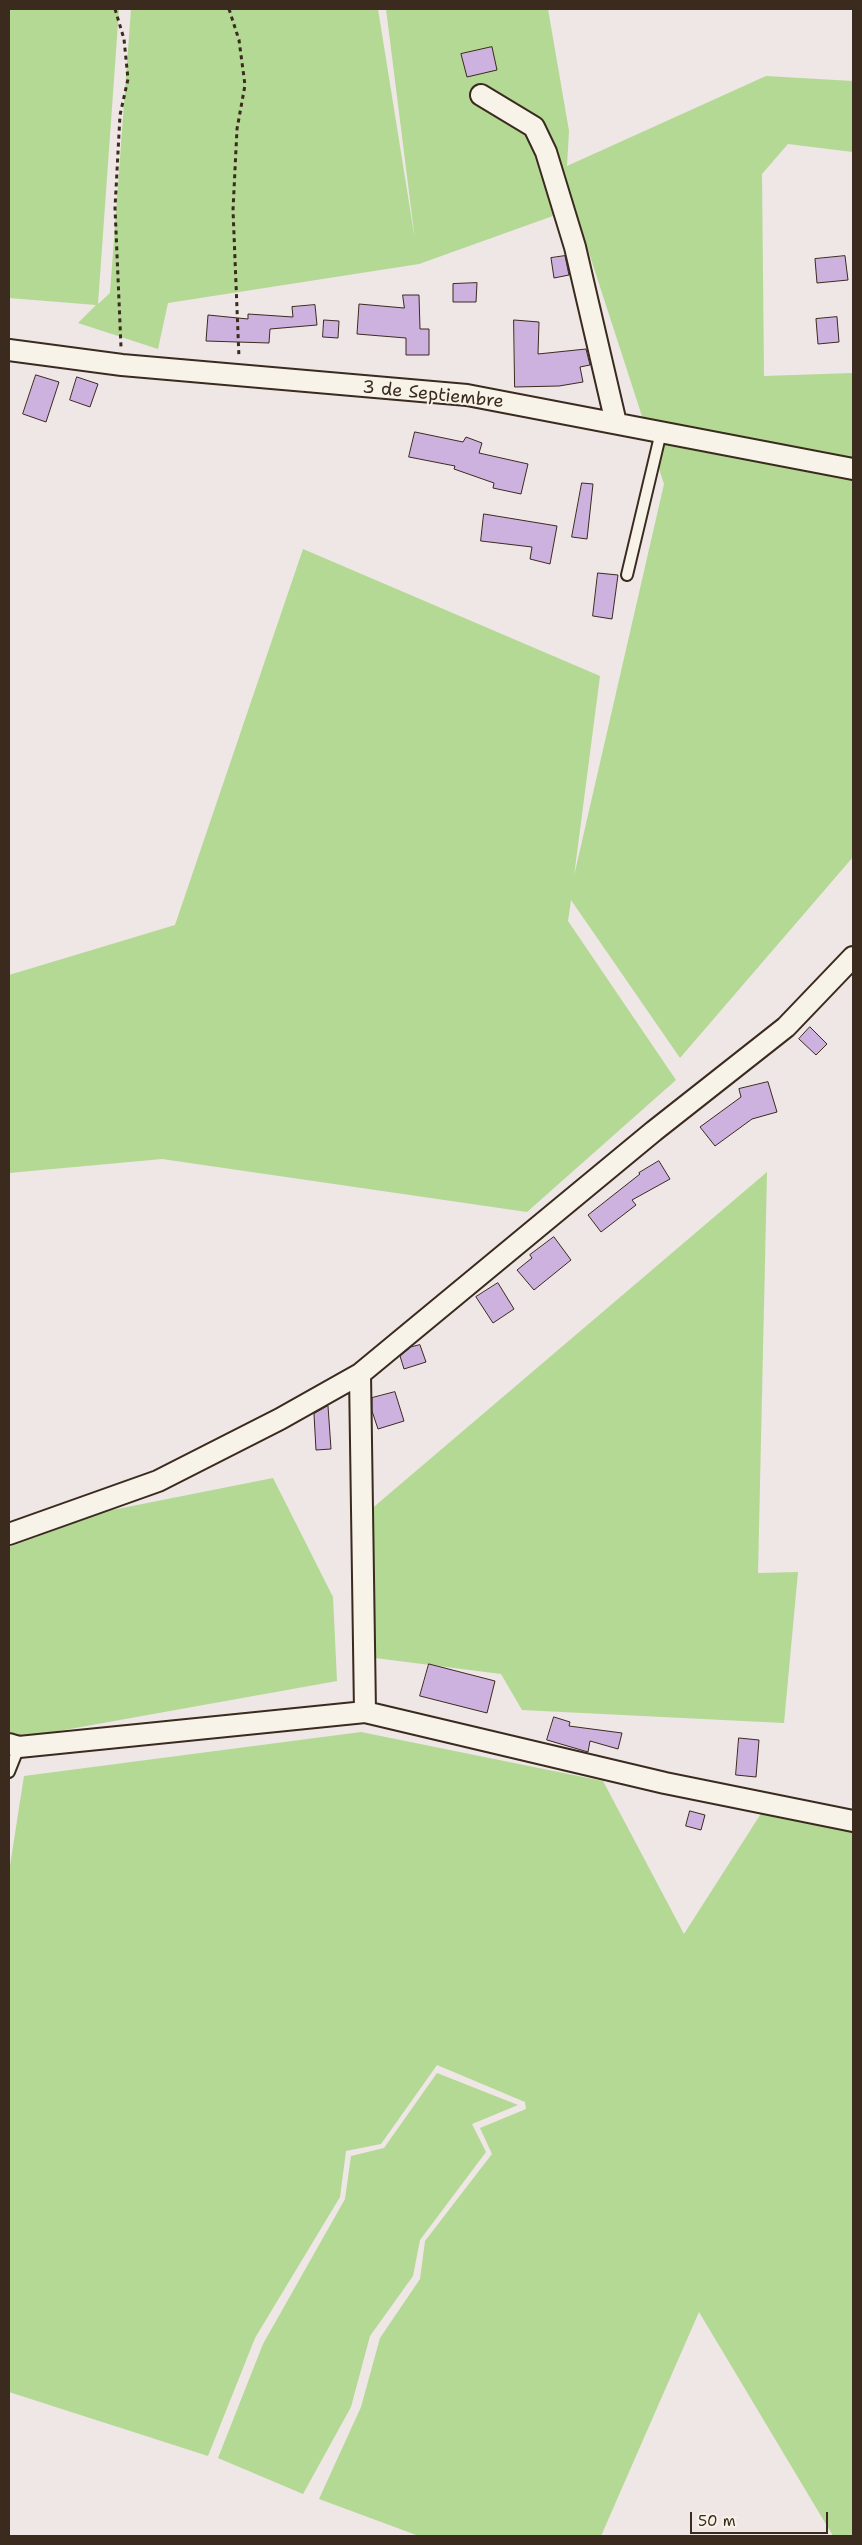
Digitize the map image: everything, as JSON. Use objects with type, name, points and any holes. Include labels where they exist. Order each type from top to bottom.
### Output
[{"type":"street","points":[[481,95],[534,127],[546,152],[575,247],[616,423]]},
{"type":"street","name":"3 de Septiembre","points":[[9,350],[122,366],[467,395],[853,469]]},
{"type":"street","points":[[9,1534],[158,1481],[360,1374],[654,1131],[786,1027],[853,957]]},
{"type":"street","points":[[360,1374],[365,1712]]},
{"type":"street","points":[[14,1745],[365,1712],[665,1783],[853,1821]]},
{"type":"lane","points":[[627,575],[661,432]]},
{"type":"lane","points":[[9,1772],[14,1745]]},
{"type":"path","points":[[116,9],[124,39],[128,79],[120,115],[115,199],[122,366]]},
{"type":"path","points":[[229,9],[239,40],[245,85],[237,129],[232,210],[240,376]]},
{"type":"green space","points":[[9,9],[119,9],[98,304],[110,293],[131,9],[378,9],[415,240],[386,9],[548,9],[569,131],[567,166],[766,76],[853,81],[853,152],[788,144],[762,174],[764,376],[853,373],[853,857],[680,1058],[571,900],[568,921],[676,1080],[527,1212],[162,1159],[9,1173],[9,975],[175,925],[303,549],[600,676],[574,876],[664,484],[566,182],[564,212],[419,264],[168,303],[158,349],[78,323],[96,305],[9,298]]},
{"type":"green space","points":[[767,1172],[758,1573],[798,1572],[784,1723],[522,1710],[501,1674],[367,1657],[369,1511]]},
{"type":"green space","points":[[273,1478],[333,1597],[337,1681],[25,1737],[9,1732],[9,1547],[107,1511]]},
{"type":"green space","points":[[361,1732],[603,1781],[684,1934],[762,1812],[853,1832],[853,2536],[833,2536],[699,2312],[601,2536],[419,2536],[319,2499],[361,2407],[380,2338],[420,2279],[425,2241],[492,2154],[480,2128],[526,2109],[525,2102],[437,2065],[381,2144],[346,2151],[340,2197],[255,2338],[208,2456],[9,2392],[9,1872],[24,1776]]},
{"type":"green space","points":[[437,2073],[518,2105],[472,2124],[486,2152],[420,2240],[413,2276],[370,2336],[351,2407],[303,2494],[218,2458],[263,2344],[345,2199],[351,2156],[384,2148]]},
{"type":"building","points":[[492,47],[497,70],[467,77],[461,54]]},
{"type":"building","points":[[565,256],[569,275],[554,278],[551,258]]},
{"type":"building","points":[[845,256],[848,280],[817,283],[815,259]]},
{"type":"building","points":[[477,283],[476,302],[453,302],[453,284]]},
{"type":"building","points":[[403,295],[419,295],[420,329],[429,329],[429,355],[406,355],[406,338],[357,334],[359,304],[404,308]]},
{"type":"building","points":[[315,305],[317,325],[270,329],[269,343],[206,341],[208,315],[248,319],[248,314],[293,317],[292,307]]},
{"type":"building","points":[[837,317],[839,342],[818,344],[816,319]]},
{"type":"building","points":[[324,320],[339,321],[338,338],[323,337]]},
{"type":"building","points":[[514,320],[539,322],[538,354],[586,349],[590,365],[580,367],[583,382],[559,386],[515,387]]},
{"type":"building","points":[[36,375],[59,382],[46,422],[23,414]]},
{"type":"building","points":[[77,377],[98,384],[90,407],[70,400]]},
{"type":"building","points":[[415,432],[463,442],[466,437],[482,443],[479,453],[528,464],[521,494],[493,488],[494,483],[454,469],[455,466],[409,457]]},
{"type":"building","points":[[582,483],[593,484],[587,539],[572,537]]},
{"type":"building","points":[[484,514],[557,526],[550,564],[530,559],[532,547],[481,541]]},
{"type":"building","points":[[598,573],[618,575],[612,619],[593,616]]},
{"type":"building","points":[[810,1027],[827,1044],[816,1055],[799,1039]]},
{"type":"building","points":[[768,1082],[777,1112],[752,1119],[715,1146],[700,1127],[741,1097],[739,1089]]},
{"type":"building","points":[[659,1161],[670,1179],[632,1200],[636,1205],[601,1232],[588,1215],[639,1173]]},
{"type":"building","points":[[554,1237],[571,1260],[534,1290],[517,1270],[532,1258],[530,1255]]},
{"type":"building","points":[[498,1283],[514,1309],[493,1323],[476,1297]]},
{"type":"building","points":[[420,1345],[426,1362],[404,1369],[400,1356],[411,1347]]},
{"type":"building","points":[[395,1392],[404,1421],[378,1429],[372,1411],[372,1398]]},
{"type":"building","points":[[328,1406],[331,1449],[316,1450],[314,1414]]},
{"type":"building","points":[[429,1664],[495,1681],[487,1713],[420,1696]]},
{"type":"building","points":[[554,1717],[570,1722],[569,1726],[622,1733],[618,1749],[590,1741],[588,1752],[547,1740]]},
{"type":"building","points":[[739,1738],[759,1740],[756,1777],[736,1775]]},
{"type":"building","points":[[690,1811],[705,1815],[701,1830],[686,1826]]}]
